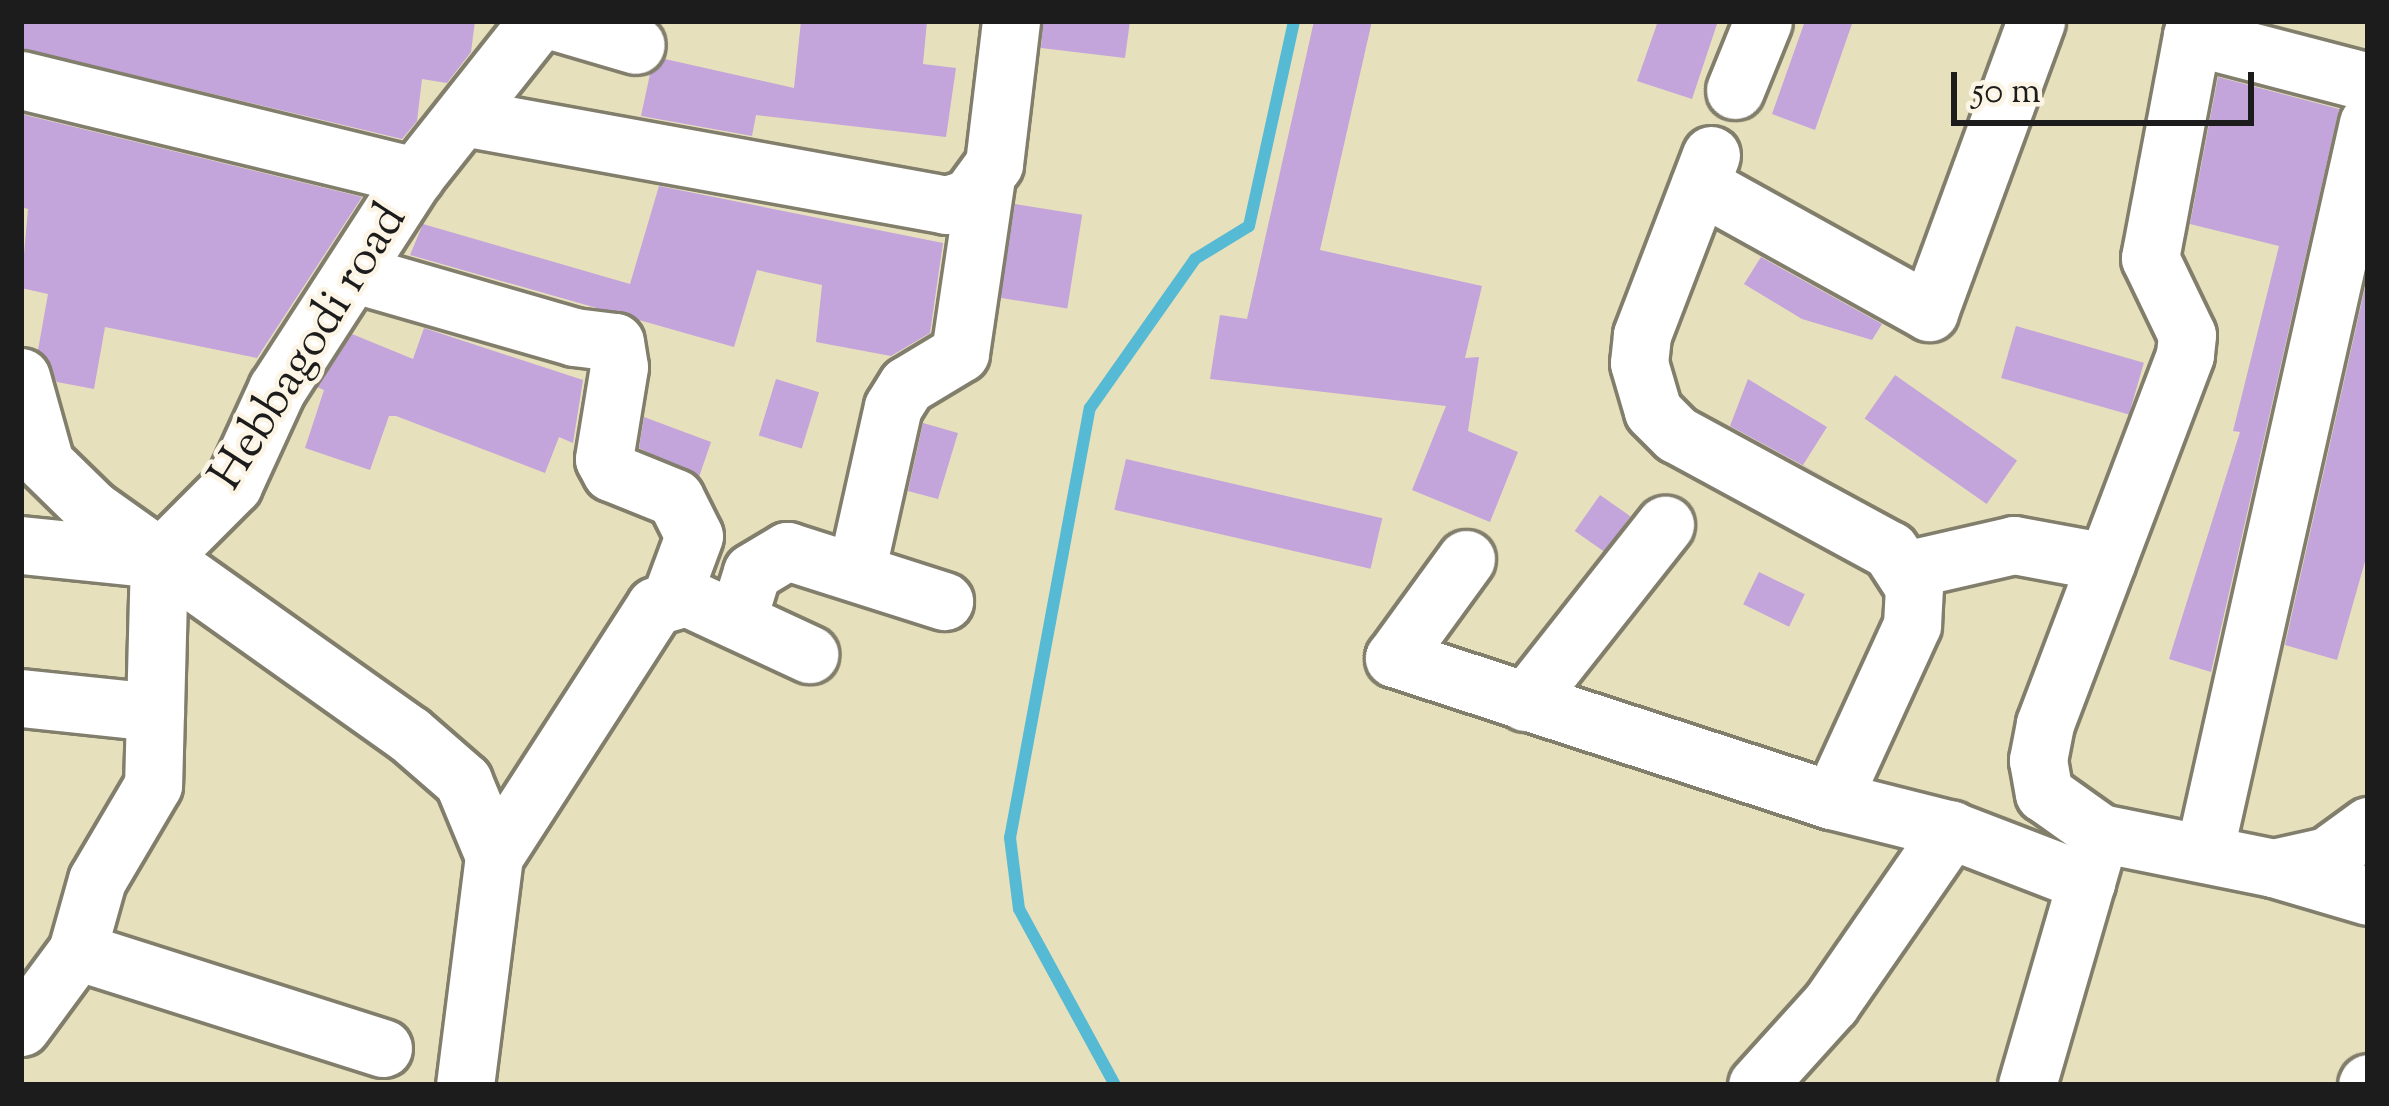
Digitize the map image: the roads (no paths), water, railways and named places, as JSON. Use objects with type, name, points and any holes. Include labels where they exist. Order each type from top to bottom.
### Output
[{"type":"street","name":"Hebbagodi road","points":[[159,560],[233,485],[277,389],[416,176],[538,21]]},
{"type":"street","points":[[554,21],[636,45]]},
{"type":"street","points":[[856,572],[899,394],[960,353],[1011,21]]},
{"type":"street","points":[[1735,90],[1763,21]]},
{"type":"street","points":[[1832,800],[1912,625],[1914,586],[1890,550],[1676,434],[1653,410],[1639,363],[1642,335],[1706,170],[1928,312],[2036,21]]},
{"type":"street","points":[[2093,857],[2044,793],[2038,760],[2106,562],[2185,356],[2187,335],[2156,274],[2150,240],[2194,28],[2368,82]]},
{"type":"street","points":[[21,80],[416,176]]},
{"type":"street","points":[[463,117],[924,207],[969,198],[986,183]]},
{"type":"street","points":[[2204,853],[2368,123]]},
{"type":"street","points":[[356,274],[574,338],[615,342],[619,367],[604,459],[611,472],[675,498],[694,536],[671,598],[645,619],[494,856],[466,1085]]},
{"type":"street","points":[[21,377],[33,456],[159,560],[409,734],[464,781],[494,856]]},
{"type":"street","points":[[1526,702],[1665,525]]},
{"type":"street","points":[[21,545],[159,560]]},
{"type":"street","points":[[1906,569],[2014,545],[2106,562]]},
{"type":"street","points":[[737,620],[752,572],[775,554],[803,552],[944,601]]},
{"type":"street","points":[[1466,559],[1394,658],[1832,800],[1951,830],[2093,857],[2204,853],[2368,896]]},
{"type":"street","points":[[21,1027],[77,951],[97,880],[148,802],[159,560]]},
{"type":"street","points":[[671,598],[737,620],[809,654]]},
{"type":"street","points":[[21,698],[155,712]]},
{"type":"street","points":[[2272,868],[2326,856],[2368,826]]},
{"type":"street","points":[[1757,1085],[1832,1004],[1951,830]]},
{"type":"street","points":[[2027,1085],[2093,857]]},
{"type":"street","points":[[77,951],[383,1048]]},
{"type":"waterway","points":[[1115,1085],[1019,909],[1010,838],[1090,408],[1195,259],[1249,226],[1294,21]]}]
